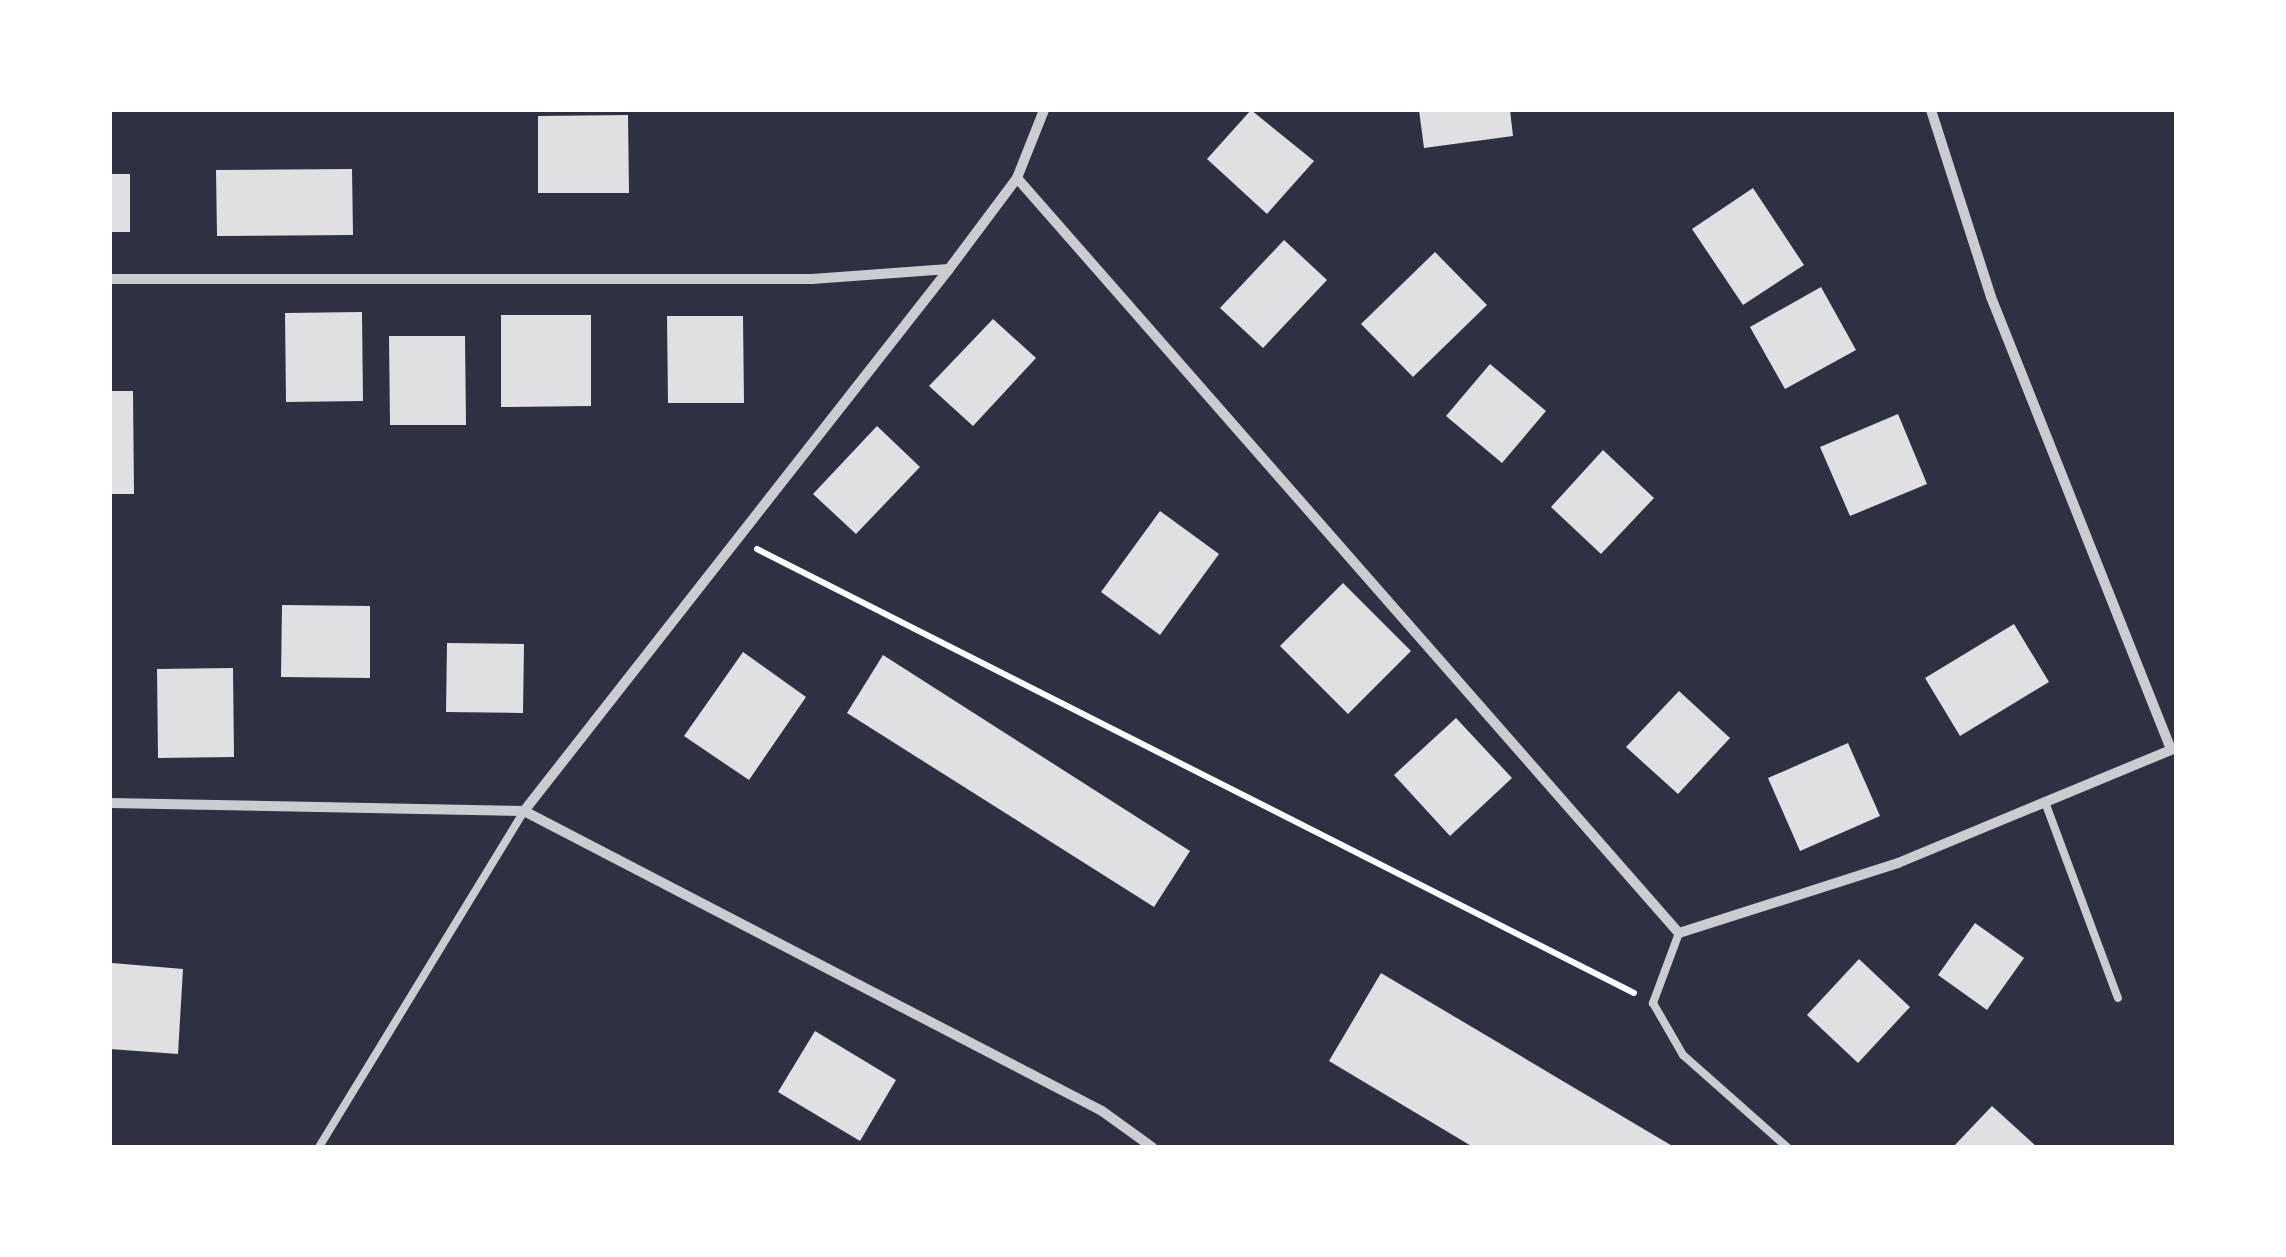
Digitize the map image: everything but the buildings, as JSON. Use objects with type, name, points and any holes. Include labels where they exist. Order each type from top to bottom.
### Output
[{"type":"street","points":[[524,811],[742,542],[949,270],[1017,178],[1044,110]]},
{"type":"street","points":[[1017,178],[1680,933],[1898,863],[2173,749],[1991,297],[1930,110]]},
{"type":"street","points":[[110,279],[812,279],[949,270]]},
{"type":"street","points":[[110,804],[524,811],[1102,1111],[1152,1147]]},
{"type":"lane","points":[[2045,802],[2118,998]]},
{"type":"lane","points":[[319,1147],[524,811]]},
{"type":"lane","points":[[1680,933],[1653,1003],[1683,1055],[1786,1147]]},
{"type":"path","points":[[742,542],[1653,1003]]}]
